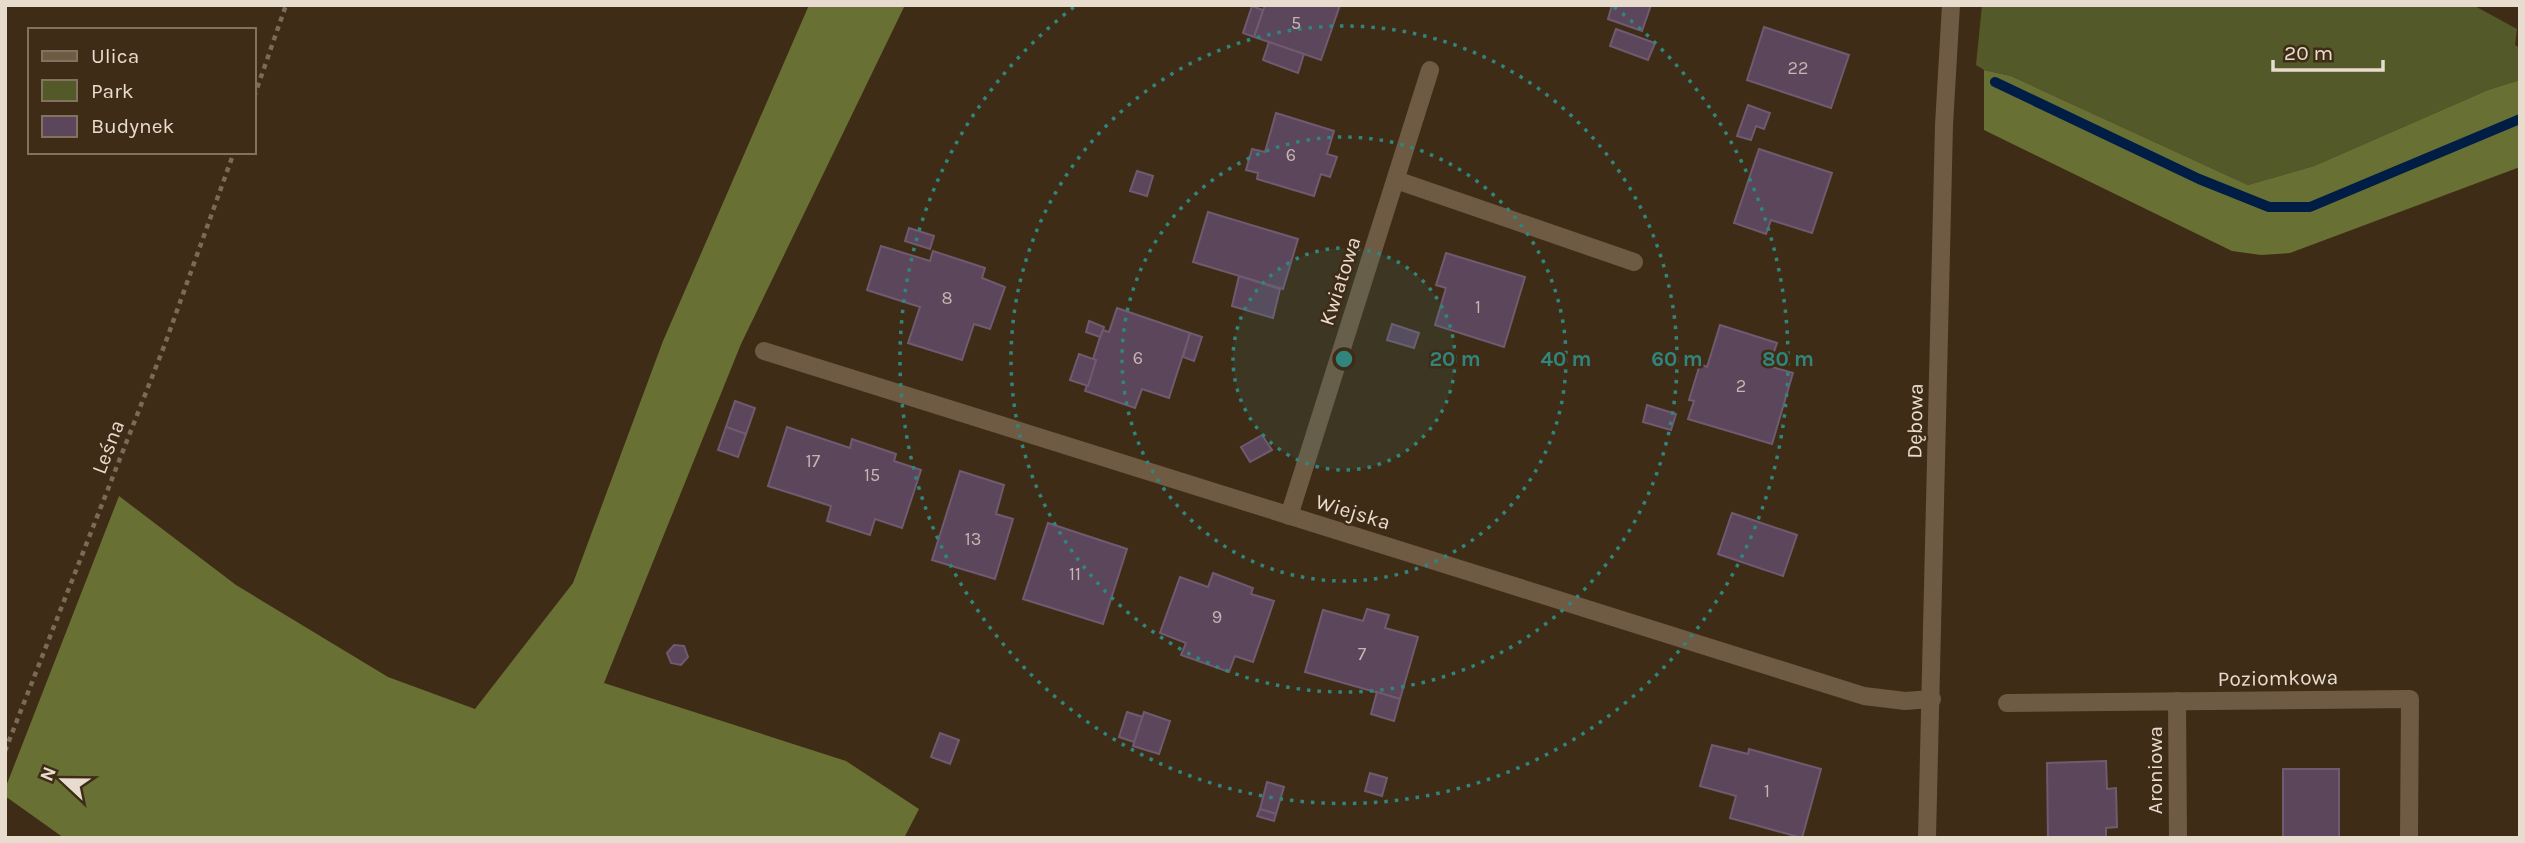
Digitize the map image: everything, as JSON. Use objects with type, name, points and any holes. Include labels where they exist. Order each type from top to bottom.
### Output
[{"type":"street","name":"Dębowa","points":[[1927,838],[1944,125],[1951,5]]},
{"type":"street","name":"Kwiatowa","points":[[1289,516],[1430,70]]},
{"type":"street","points":[[1396,180],[1634,262]]},
{"type":"street","name":"Wiejska","points":[[764,351],[1032,432],[1289,516],[1864,696],[1905,701],[1932,699]]},
{"type":"street","name":"Poziomkowa","points":[[2007,703],[2410,699],[2409,838]]},
{"type":"street","name":"Aroniowa","points":[[2178,702],[2178,838]]},
{"type":"path","points":[[256,91],[286,5]]},
{"type":"path","name":"Leśna","points":[[5,751],[165,344],[233,154]]},
{"type":"green space","points":[[809,5],[905,5],[741,344],[604,683],[846,761],[919,809],[904,838],[64,838],[5,796],[5,789],[119,496],[236,585],[388,677],[475,709],[573,583],[663,341]]},
{"type":"green space","points":[[1982,5],[2473,5],[2517,29],[2515,45],[2520,48],[2520,80],[2488,90],[2314,166],[2248,185],[2011,76],[1984,70],[1976,65]]},
{"type":"green space","points":[[1984,70],[2011,76],[2248,185],[2314,166],[2488,90],[2520,80],[2520,167],[2290,253],[2261,255],[2232,251],[1984,130]]},
{"type":"building","points":[[1265,5],[1340,5],[1321,60],[1254,37]]},
{"type":"building","points":[[1612,5],[1651,5],[1642,31],[1608,19]]},
{"type":"building","points":[[1252,6],[1263,10],[1254,37],[1243,33]]},
{"type":"building","points":[[1764,27],[1849,55],[1831,108],[1747,80]]},
{"type":"building","points":[[1616,29],[1655,43],[1648,60],[1610,46]]},
{"type":"building","points":[[1269,42],[1304,54],[1298,73],[1263,60]]},
{"type":"building","points":[[1748,105],[1770,113],[1764,129],[1756,126],[1751,140],[1737,136]]},
{"type":"building","points":[[1276,113],[1334,131],[1327,154],[1337,157],[1330,177],[1321,174],[1314,196],[1257,179],[1258,173],[1246,170],[1252,149],[1265,152]]},
{"type":"building","points":[[1759,149],[1832,173],[1812,233],[1771,220],[1766,234],[1734,223]]},
{"type":"building","points":[[1137,171],[1153,176],[1147,196],[1130,191]]},
{"type":"building","points":[[1208,212],[1298,239],[1283,289],[1193,262]]},
{"type":"building","points":[[909,228],[934,236],[930,249],[905,241]]},
{"type":"building","points":[[881,246],[930,261],[933,251],[985,268],[982,278],[1005,287],[990,329],[974,324],[962,360],[908,343],[920,307],[867,290]]},
{"type":"building","points":[[1446,253],[1525,277],[1504,347],[1435,325],[1446,288],[1436,285]]},
{"type":"building","points":[[1239,276],[1280,289],[1273,318],[1232,306]]},
{"type":"building","points":[[1117,308],[1190,333],[1169,398],[1142,389],[1135,408],[1085,391],[1096,360],[1093,359],[1100,337],[1103,330],[1109,332]]},
{"type":"building","points":[[1089,321],[1104,327],[1100,337],[1086,332]]},
{"type":"building","points":[[1392,324],[1419,333],[1414,348],[1387,340]]},
{"type":"building","points":[[1720,325],[1777,343],[1769,366],[1793,373],[1772,444],[1688,419],[1694,401],[1689,400],[1700,364],[1707,367]]},
{"type":"building","points":[[1190,333],[1202,337],[1194,361],[1183,357]]},
{"type":"building","points":[[1079,354],[1096,360],[1088,386],[1070,380]]},
{"type":"building","points":[[735,401],[755,408],[746,434],[726,427]]},
{"type":"building","points":[[1647,405],[1676,414],[1671,430],[1643,422]]},
{"type":"building","points":[[726,427],[746,434],[738,457],[718,450]]},
{"type":"building","points":[[787,427],[850,448],[852,439],[896,454],[894,461],[921,470],[902,528],[875,519],[870,535],[827,521],[831,506],[768,486]]},
{"type":"building","points":[[1262,435],[1272,450],[1250,462],[1241,447]]},
{"type":"building","points":[[960,471],[1004,485],[996,514],[1013,519],[995,579],[932,560]]},
{"type":"building","points":[[1732,513],[1797,535],[1783,576],[1718,554]]},
{"type":"building","points":[[1048,523],[1127,549],[1103,624],[1023,599]]},
{"type":"building","points":[[1213,573],[1253,588],[1251,594],[1274,601],[1253,662],[1235,656],[1229,672],[1181,655],[1186,643],[1160,633],[1180,577],[1208,587]]},
{"type":"building","points":[[1367,609],[1389,615],[1385,628],[1418,637],[1400,699],[1305,672],[1323,610],[1363,621]]},
{"type":"building","points":[[674,645],[684,646],[688,657],[681,665],[671,663],[667,653]]},
{"type":"building","points":[[1377,692],[1400,699],[1394,721],[1371,714]]},
{"type":"building","points":[[1127,712],[1143,717],[1134,742],[1119,737]]},
{"type":"building","points":[[1144,712],[1170,721],[1159,754],[1133,746]]},
{"type":"building","points":[[940,733],[959,740],[950,764],[931,757]]},
{"type":"building","points":[[1712,745],[1748,754],[1749,749],[1821,769],[1802,838],[1730,818],[1736,796],[1700,786]]},
{"type":"building","points":[[2106,761],[2107,789],[2116,788],[2117,827],[2106,828],[2106,838],[2048,838],[2047,763]]},
{"type":"building","points":[[2283,769],[2339,769],[2339,838],[2283,838]]},
{"type":"building","points":[[1370,773],[1387,778],[1382,796],[1365,791]]},
{"type":"building","points":[[1267,782],[1284,787],[1276,814],[1260,809]]},
{"type":"building","points":[[1260,809],[1276,814],[1274,821],[1257,816]]},
{"type":"waterway","points":[[1995,82],[2199,179],[2269,207],[2310,207],[2520,119]]}]
